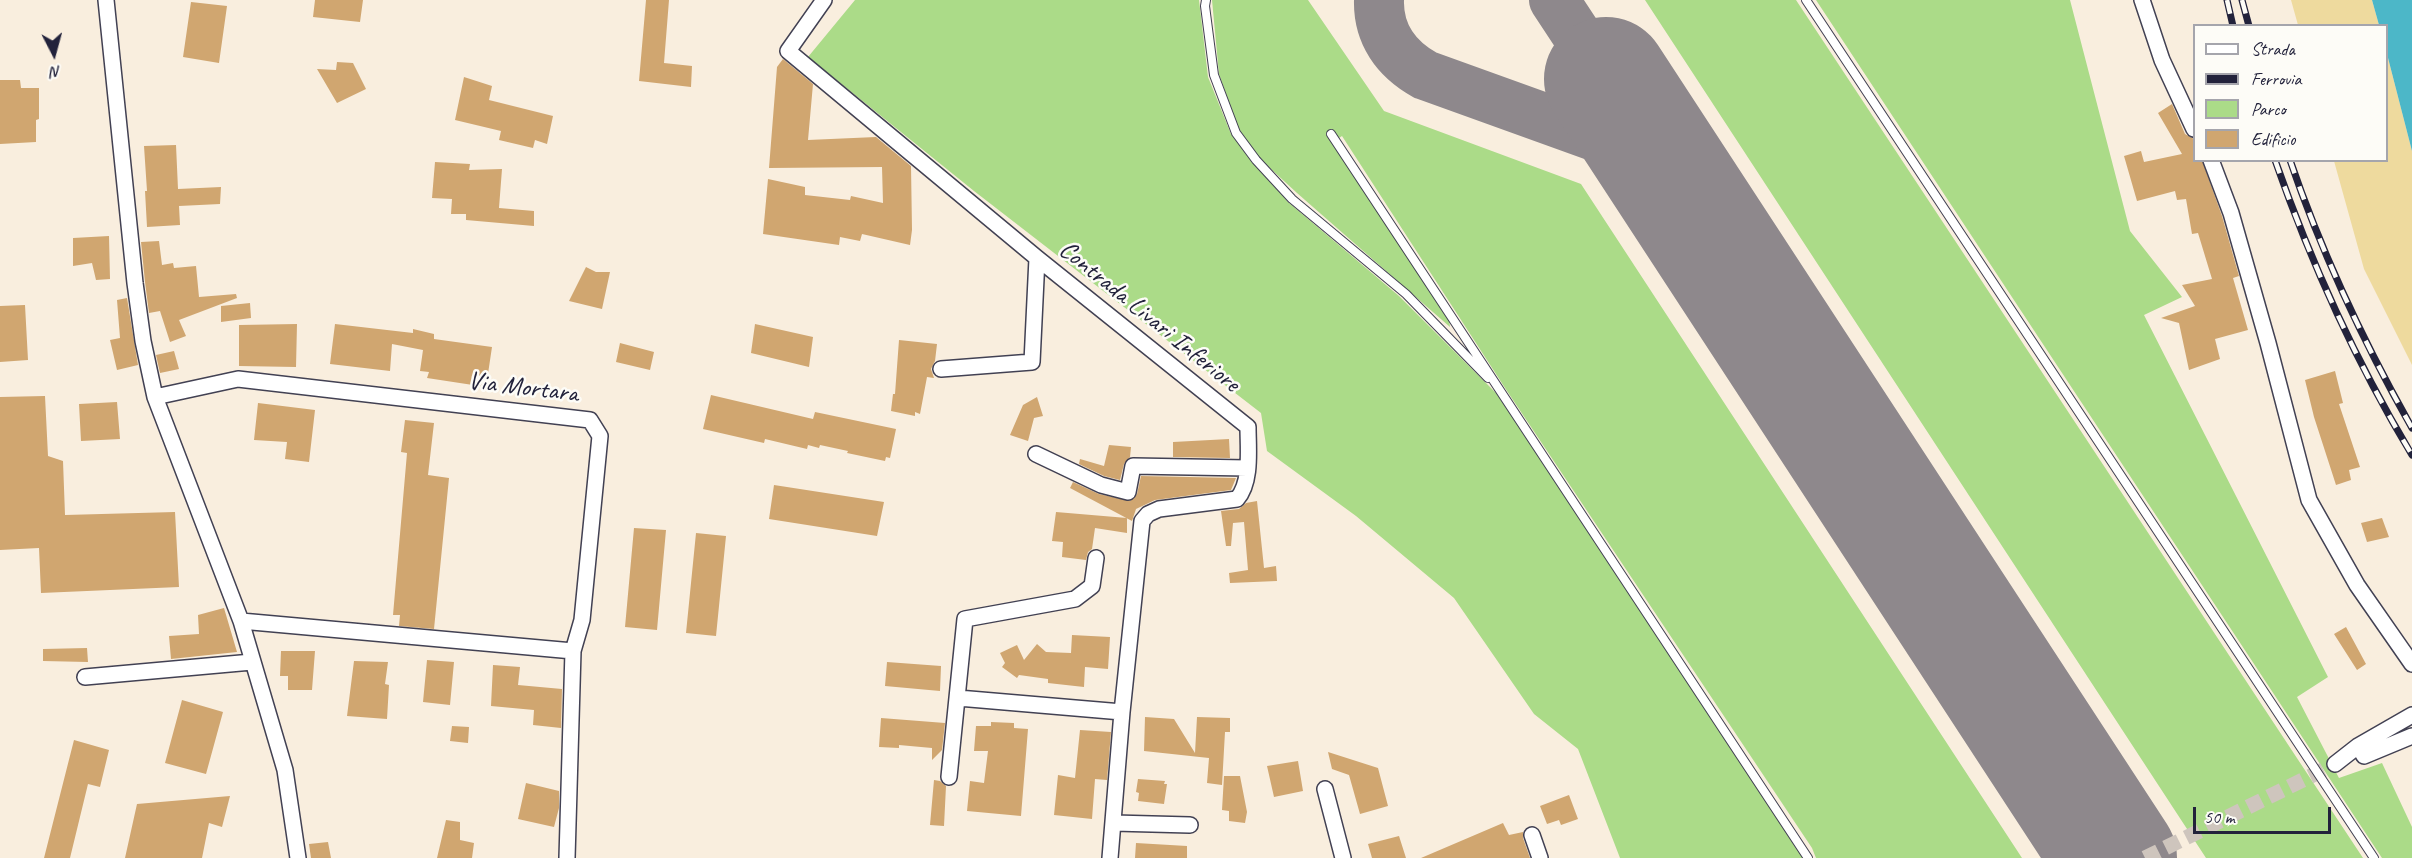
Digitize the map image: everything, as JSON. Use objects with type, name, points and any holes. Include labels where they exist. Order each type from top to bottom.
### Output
[{"type":"street","points":[[106,0],[135,283],[143,341],[155,397],[241,621],[285,770],[298,858]]},
{"type":"street","name":"Contrada Livari Inferiore","points":[[824,0],[788,51],[1037,258],[1248,427],[1247,468],[1243,492],[1237,499],[1159,509],[1148,514],[1142,522],[1122,712],[1110,858]]},
{"type":"street","points":[[2142,0],[2162,60],[2193,127]]},
{"type":"street","points":[[2212,162],[2231,213],[2309,500],[2357,585],[2412,664]]},
{"type":"street","points":[[941,369],[1032,362],[1037,258]]},
{"type":"street","name":"Via Mortara","points":[[155,397],[238,379],[590,420],[600,436],[582,620],[573,651],[567,858]]},
{"type":"street","points":[[1036,454],[1101,485],[1128,492],[1133,466],[1247,468]]},
{"type":"street","points":[[949,777],[965,619],[1075,599],[1092,586],[1096,558]]},
{"type":"street","points":[[241,621],[573,651]]},
{"type":"street","points":[[85,677],[252,662]]},
{"type":"street","points":[[958,698],[1122,712]]},
{"type":"street","points":[[2335,764],[2358,746],[2412,715]]},
{"type":"street","points":[[2358,746],[2364,756],[2412,736]]},
{"type":"street","points":[[1325,789],[1343,858]]},
{"type":"street","points":[[1114,823],[1190,825]]},
{"type":"street","points":[[1532,835],[1540,858]]},
{"type":"lane","points":[[1206,0],[1214,75],[1236,134],[1256,160],[1292,199],[1406,294],[1501,392]]},
{"type":"lane","points":[[1806,0],[2374,858]]},
{"type":"lane","points":[[1331,134],[1808,858]]},
{"type":"green space","points":[[855,0],[1199,0],[1208,77],[1231,134],[1288,202],[1399,296],[1497,394],[1803,858],[1620,858],[1578,749],[1534,714],[1454,598],[1356,516],[1267,451],[1261,413],[974,191],[808,57]]},
{"type":"green space","points":[[1212,0],[1308,0],[1384,111],[1581,184],[2022,858],[1816,858],[1812,848],[1507,391],[1342,136],[1332,143],[1449,319],[1450,327],[1259,158],[1239,131],[1219,74]]},
{"type":"green space","points":[[1645,0],[1796,0],[2363,858],[2206,858]]},
{"type":"green space","points":[[1816,0],[2070,0],[2130,231],[2182,297],[2144,315],[2328,677],[2297,697],[2339,778],[2382,763],[2412,827],[2412,858],[2382,858]]},
{"type":"sand","points":[[2291,0],[2372,0],[2379,24],[2298,24]]},
{"type":"sand","points":[[2388,58],[2412,151],[2412,365],[2364,269],[2334,162],[2388,162]]},
{"type":"water","points":[[2372,0],[2412,0],[2412,151],[2388,58],[2388,24],[2379,24]]},
{"type":"building","points":[[315,0],[363,0],[360,22],[313,17]]},
{"type":"building","points":[[646,0],[669,0],[664,63],[692,66],[691,87],[639,81]]},
{"type":"building","points":[[191,2],[227,6],[219,63],[183,57]]},
{"type":"building","points":[[783,59],[813,84],[808,140],[876,137],[911,166],[912,230],[910,245],[862,234],[860,241],[840,237],[839,245],[763,234],[768,179],[805,187],[805,195],[850,200],[851,196],[883,203],[882,167],[769,168],[777,67]]},
{"type":"building","points":[[337,62],[353,63],[366,89],[337,103],[317,69],[336,70]]},
{"type":"building","points":[[464,77],[492,86],[489,100],[553,116],[547,144],[535,140],[533,148],[499,140],[501,131],[455,120]]},
{"type":"building","points":[[0,80],[20,80],[21,88],[39,88],[36,142],[0,144]]},
{"type":"building","points":[[2172,104],[2185,134],[2193,138],[2193,162],[2203,162],[2222,216],[2239,276],[2233,278],[2248,330],[2215,339],[2220,359],[2189,370],[2179,323],[2161,318],[2195,306],[2182,285],[2212,279],[2198,233],[2192,234],[2186,199],[2177,200],[2175,191],[2137,201],[2124,156],[2141,151],[2144,162],[2182,154],[2158,113]]},
{"type":"building","points":[[176,145],[178,189],[221,187],[220,204],[179,206],[180,225],[147,227],[144,146]]},
{"type":"building","points":[[435,162],[470,164],[469,170],[502,169],[499,208],[534,211],[534,226],[466,220],[466,214],[451,214],[452,199],[432,198]]},
{"type":"building","points":[[109,236],[110,279],[96,280],[92,263],[73,266],[73,238]]},
{"type":"building","points":[[159,241],[162,265],[173,263],[174,268],[196,266],[199,297],[236,294],[237,298],[179,320],[186,336],[170,342],[160,311],[149,313],[145,282],[141,242]]},
{"type":"building","points":[[586,267],[596,272],[610,272],[602,309],[569,301]]},
{"type":"building","points":[[127,298],[138,365],[117,370],[110,340],[120,338],[117,300]]},
{"type":"building","points":[[250,303],[251,318],[221,322],[221,306]]},
{"type":"building","points":[[25,305],[28,360],[0,362],[0,306]]},
{"type":"building","points":[[297,324],[296,367],[239,366],[239,325]]},
{"type":"building","points":[[335,324],[413,333],[413,329],[434,334],[434,339],[492,347],[486,387],[427,378],[429,372],[420,371],[423,350],[392,344],[390,371],[330,364]]},
{"type":"building","points":[[755,324],[813,337],[809,367],[751,353]]},
{"type":"building","points":[[899,340],[937,344],[935,361],[931,369],[934,378],[927,377],[920,414],[915,412],[915,416],[891,411],[893,394],[895,394]]},
{"type":"building","points":[[620,343],[654,352],[650,370],[616,362]]},
{"type":"building","points":[[174,351],[179,369],[160,373],[156,355]]},
{"type":"building","points":[[2335,371],[2343,403],[2339,404],[2360,467],[2349,470],[2351,480],[2336,485],[2314,417],[2305,380]]},
{"type":"building","points":[[711,395],[813,419],[815,412],[896,429],[890,458],[886,457],[885,461],[820,445],[819,448],[808,445],[807,449],[765,439],[764,443],[703,429]]},
{"type":"building","points":[[45,396],[48,456],[63,461],[65,515],[175,512],[179,587],[41,593],[39,548],[0,550],[0,397]]},
{"type":"building","points":[[1037,397],[1043,416],[1034,418],[1028,441],[1010,435],[1023,405]]},
{"type":"building","points":[[117,402],[120,439],[81,441],[79,404]]},
{"type":"building","points":[[258,403],[315,410],[309,462],[285,459],[287,442],[254,440]]},
{"type":"building","points":[[405,420],[434,423],[428,475],[449,478],[434,629],[399,626],[400,615],[393,615],[407,453],[401,452]]},
{"type":"building","points":[[1229,439],[1230,458],[1173,457],[1173,442]]},
{"type":"building","points":[[1109,445],[1131,447],[1130,457],[1124,464],[1120,480],[1104,476],[1079,464],[1080,459],[1104,466]]},
{"type":"building","points":[[1141,476],[1236,478],[1231,490],[1155,500],[1136,509],[1132,521],[1070,488],[1073,482],[1099,494],[1130,501],[1137,494]]},
{"type":"building","points":[[774,485],[884,502],[877,536],[769,519]]},
{"type":"building","points":[[1257,501],[1264,568],[1276,566],[1277,581],[1230,583],[1229,573],[1248,570],[1244,522],[1233,523],[1231,546],[1226,546],[1221,511],[1239,509],[1246,503]]},
{"type":"building","points":[[1056,512],[1127,518],[1127,533],[1095,528],[1092,549],[1088,552],[1086,560],[1062,557],[1063,542],[1052,541]]},
{"type":"building","points":[[2382,518],[2389,537],[2367,542],[2361,523]]},
{"type":"building","points":[[634,528],[666,530],[657,630],[625,627]]},
{"type":"building","points":[[696,533],[726,536],[716,636],[686,633]]},
{"type":"building","points":[[224,608],[237,652],[171,659],[169,636],[199,634],[198,615]]},
{"type":"building","points":[[2346,627],[2366,664],[2357,670],[2334,634]]},
{"type":"building","points":[[1072,635],[1110,637],[1108,669],[1085,667],[1084,687],[1048,683],[1048,679],[1019,675],[1017,678],[1002,667],[1005,663],[1000,653],[1017,645],[1024,660],[1037,644],[1046,652],[1071,653]]},
{"type":"building","points":[[87,648],[88,662],[43,661],[43,649]]},
{"type":"building","points":[[281,651],[315,651],[312,690],[288,690],[288,676],[280,676]]},
{"type":"building","points":[[427,660],[454,662],[450,705],[423,702]]},
{"type":"building","points":[[354,661],[388,662],[385,684],[389,685],[387,719],[347,716]]},
{"type":"building","points":[[887,662],[941,666],[940,691],[885,686]]},
{"type":"building","points":[[493,665],[520,667],[518,685],[562,689],[561,728],[533,725],[534,710],[491,706]]},
{"type":"building","points":[[182,700],[223,712],[206,774],[165,763]]},
{"type":"building","points":[[1145,717],[1174,719],[1195,753],[1197,717],[1230,718],[1230,732],[1225,732],[1222,785],[1207,783],[1209,758],[1144,751]]},
{"type":"building","points":[[881,718],[945,723],[942,750],[932,760],[932,748],[899,745],[899,748],[879,747]]},
{"type":"building","points":[[991,722],[1014,723],[1014,728],[1028,729],[1021,816],[967,811],[970,781],[984,783],[988,751],[974,751],[976,726],[991,726]]},
{"type":"building","points":[[452,726],[469,727],[468,743],[450,741]]},
{"type":"building","points":[[1080,730],[1111,732],[1107,780],[1095,779],[1092,819],[1054,815],[1058,775],[1075,778]]},
{"type":"building","points":[[74,740],[109,750],[100,787],[88,784],[70,858],[44,858]]},
{"type":"building","points":[[1328,752],[1378,768],[1388,806],[1360,814],[1349,775],[1332,769]]},
{"type":"building","points":[[1298,761],[1303,791],[1274,797],[1267,766]]},
{"type":"building","points":[[1224,776],[1240,776],[1247,812],[1245,823],[1229,821],[1229,811],[1222,810]]},
{"type":"building","points":[[1138,779],[1165,781],[1164,784],[1167,784],[1164,804],[1138,801],[1139,793],[1136,792]]},
{"type":"building","points":[[934,780],[946,786],[944,826],[930,825]]},
{"type":"building","points":[[526,783],[559,791],[559,808],[554,827],[518,819]]},
{"type":"building","points":[[1569,795],[1578,819],[1561,825],[1559,820],[1547,824],[1540,806]]},
{"type":"building","points":[[230,796],[222,827],[209,823],[202,858],[125,858],[137,804]]},
{"type":"building","points":[[446,820],[460,822],[460,840],[474,843],[472,858],[437,858]]},
{"type":"building","points":[[1503,823],[1509,835],[1523,832],[1530,858],[1421,858]]},
{"type":"building","points":[[1399,836],[1406,858],[1372,858],[1368,844]]},
{"type":"building","points":[[328,842],[331,858],[311,858],[309,844]]},
{"type":"building","points":[[1136,843],[1187,846],[1187,858],[1135,858]]},
{"type":"taxiway","points":[[1379,0],[1385,34],[1397,53],[1415,69],[1425,75],[1622,146],[1653,163],[1676,187]]},
{"type":"taxiway","points":[[1554,0],[1606,79]]},
{"type":"runway","points":[[1606,79],[2115,858]]},
{"type":"tunnel","points":[[2145,858],[2335,764]]},
{"type":"railway","points":[[2227,0],[2233,24]]},
{"type":"railway","points":[[2242,0],[2248,24]]},
{"type":"railway","points":[[2276,162],[2319,274],[2336,311],[2372,384],[2412,455]]},
{"type":"railway","points":[[2291,162],[2316,230],[2345,297],[2412,428]]}]
